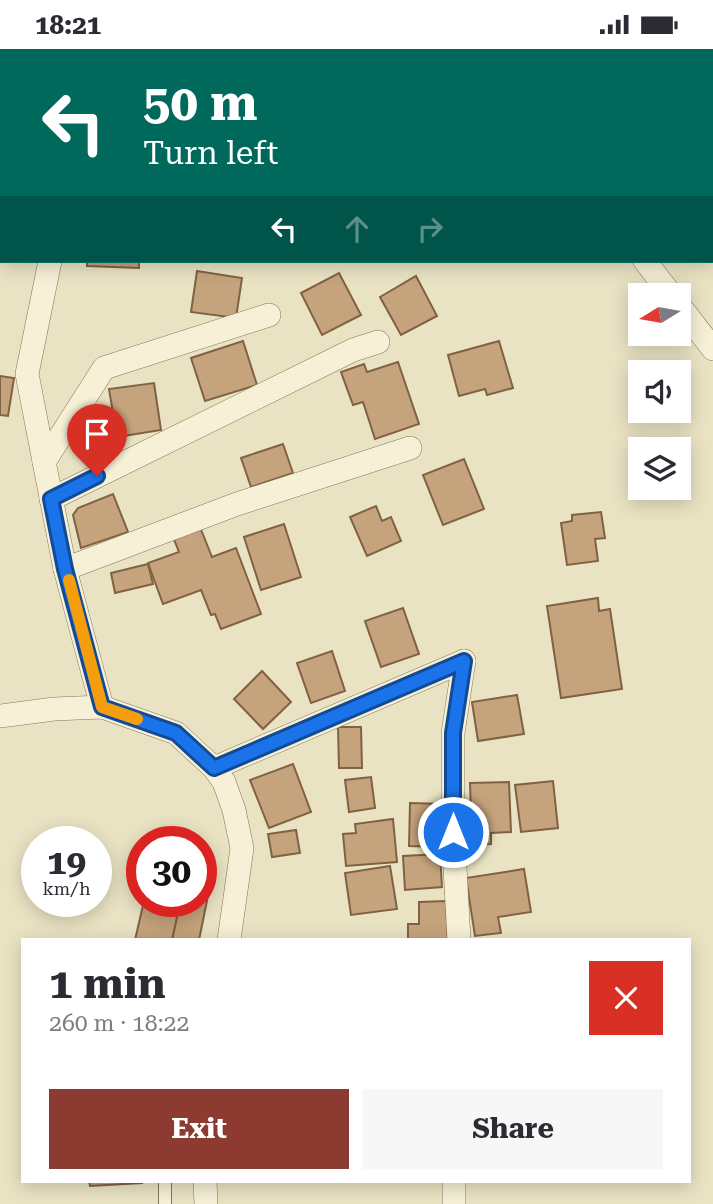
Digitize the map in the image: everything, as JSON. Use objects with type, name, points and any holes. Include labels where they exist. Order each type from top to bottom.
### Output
[{"type":"street","points":[[50,263],[27,374],[65,569],[102,707]]},
{"type":"street","points":[[647,263],[662,283]]},
{"type":"street","points":[[44,462],[104,368],[269,315]]},
{"type":"street","points":[[691,321],[713,349]]},
{"type":"street","points":[[51,499],[353,351],[377,342]]},
{"type":"street","points":[[65,569],[237,504],[410,448]]},
{"type":"street","points":[[214,768],[464,661],[453,733],[453,832],[459,938]]},
{"type":"street","points":[[0,716],[54,709],[102,707],[176,733],[214,768],[224,782],[234,810],[242,848],[229,938]]},
{"type":"street","points":[[205,1183],[205,1204]]},
{"type":"street","points":[[454,1183],[454,1204]]},
{"type":"lane","points":[[165,1183],[165,1204]]},
{"type":"building","points":[[87,263],[139,263],[139,268],[87,266]]},
{"type":"building","points":[[197,271],[242,278],[236,318],[191,312]]},
{"type":"building","points":[[339,273],[361,315],[322,335],[301,293]]},
{"type":"building","points":[[416,276],[437,316],[401,335],[380,297]]},
{"type":"building","points":[[243,341],[257,385],[205,401],[191,358]]},
{"type":"building","points":[[499,341],[513,388],[487,395],[485,389],[459,396],[448,355]]},
{"type":"building","points":[[398,362],[419,424],[375,439],[363,402],[353,405],[341,372],[364,364],[367,372]]},
{"type":"building","points":[[0,376],[14,378],[8,416],[0,415]]},
{"type":"building","points":[[154,383],[161,430],[117,437],[109,389]]},
{"type":"building","points":[[283,444],[293,473],[251,487],[241,458]]},
{"type":"building","points":[[464,459],[484,509],[443,525],[423,475]]},
{"type":"building","points":[[113,494],[128,532],[81,548],[73,515],[78,508]]},
{"type":"building","points":[[376,506],[382,521],[391,517],[401,541],[367,556],[350,517]]},
{"type":"building","points":[[601,512],[605,538],[595,539],[598,561],[567,565],[561,523],[572,521],[572,515]]},
{"type":"building","points":[[284,524],[301,577],[261,590],[244,537]]},
{"type":"building","points":[[200,527],[212,557],[236,548],[261,614],[221,629],[215,614],[211,615],[201,590],[163,604],[148,563],[179,552],[173,537]]},
{"type":"building","points":[[148,564],[153,584],[115,593],[111,573]]},
{"type":"building","points":[[598,598],[599,611],[610,609],[622,689],[561,698],[547,606]]},
{"type":"building","points":[[403,608],[419,654],[381,667],[365,621]]},
{"type":"building","points":[[332,651],[345,691],[311,703],[297,663]]},
{"type":"building","points":[[262,671],[291,702],[263,729],[234,699]]},
{"type":"building","points":[[517,695],[524,734],[478,741],[472,702]]},
{"type":"building","points":[[338,727],[361,727],[362,768],[339,768]]},
{"type":"building","points":[[293,764],[311,812],[269,828],[250,780]]},
{"type":"building","points":[[371,777],[375,808],[349,812],[345,780]]},
{"type":"building","points":[[553,781],[558,828],[521,832],[515,785]]},
{"type":"building","points":[[509,782],[511,832],[491,833],[491,844],[472,845],[470,783]]},
{"type":"building","points":[[410,803],[444,804],[443,847],[409,846]]},
{"type":"building","points":[[393,819],[397,862],[346,866],[343,834],[356,833],[355,824]]},
{"type":"building","points":[[296,830],[300,853],[272,857],[268,834]]},
{"type":"building","points":[[440,854],[442,887],[405,890],[403,856]]},
{"type":"building","points":[[390,866],[397,909],[351,915],[345,873]]},
{"type":"building","points":[[524,869],[531,912],[498,917],[501,933],[475,936],[466,878]]},
{"type":"building","points":[[446,901],[448,938],[408,938],[408,924],[419,924],[419,902]]},
{"type":"building","points":[[140,917],[177,917],[172,938],[135,938]]},
{"type":"building","points":[[177,917],[204,917],[199,938],[172,938]]},
{"type":"building","points":[[89,1183],[142,1183],[90,1186]]},
{"type":"slow traffic","points":[[69,580],[102,707],[137,719]]},
{"type":"route","points":[[97,476],[51,499],[65,569],[102,707],[176,733],[214,768],[464,661],[453,733],[453,832]]}]
